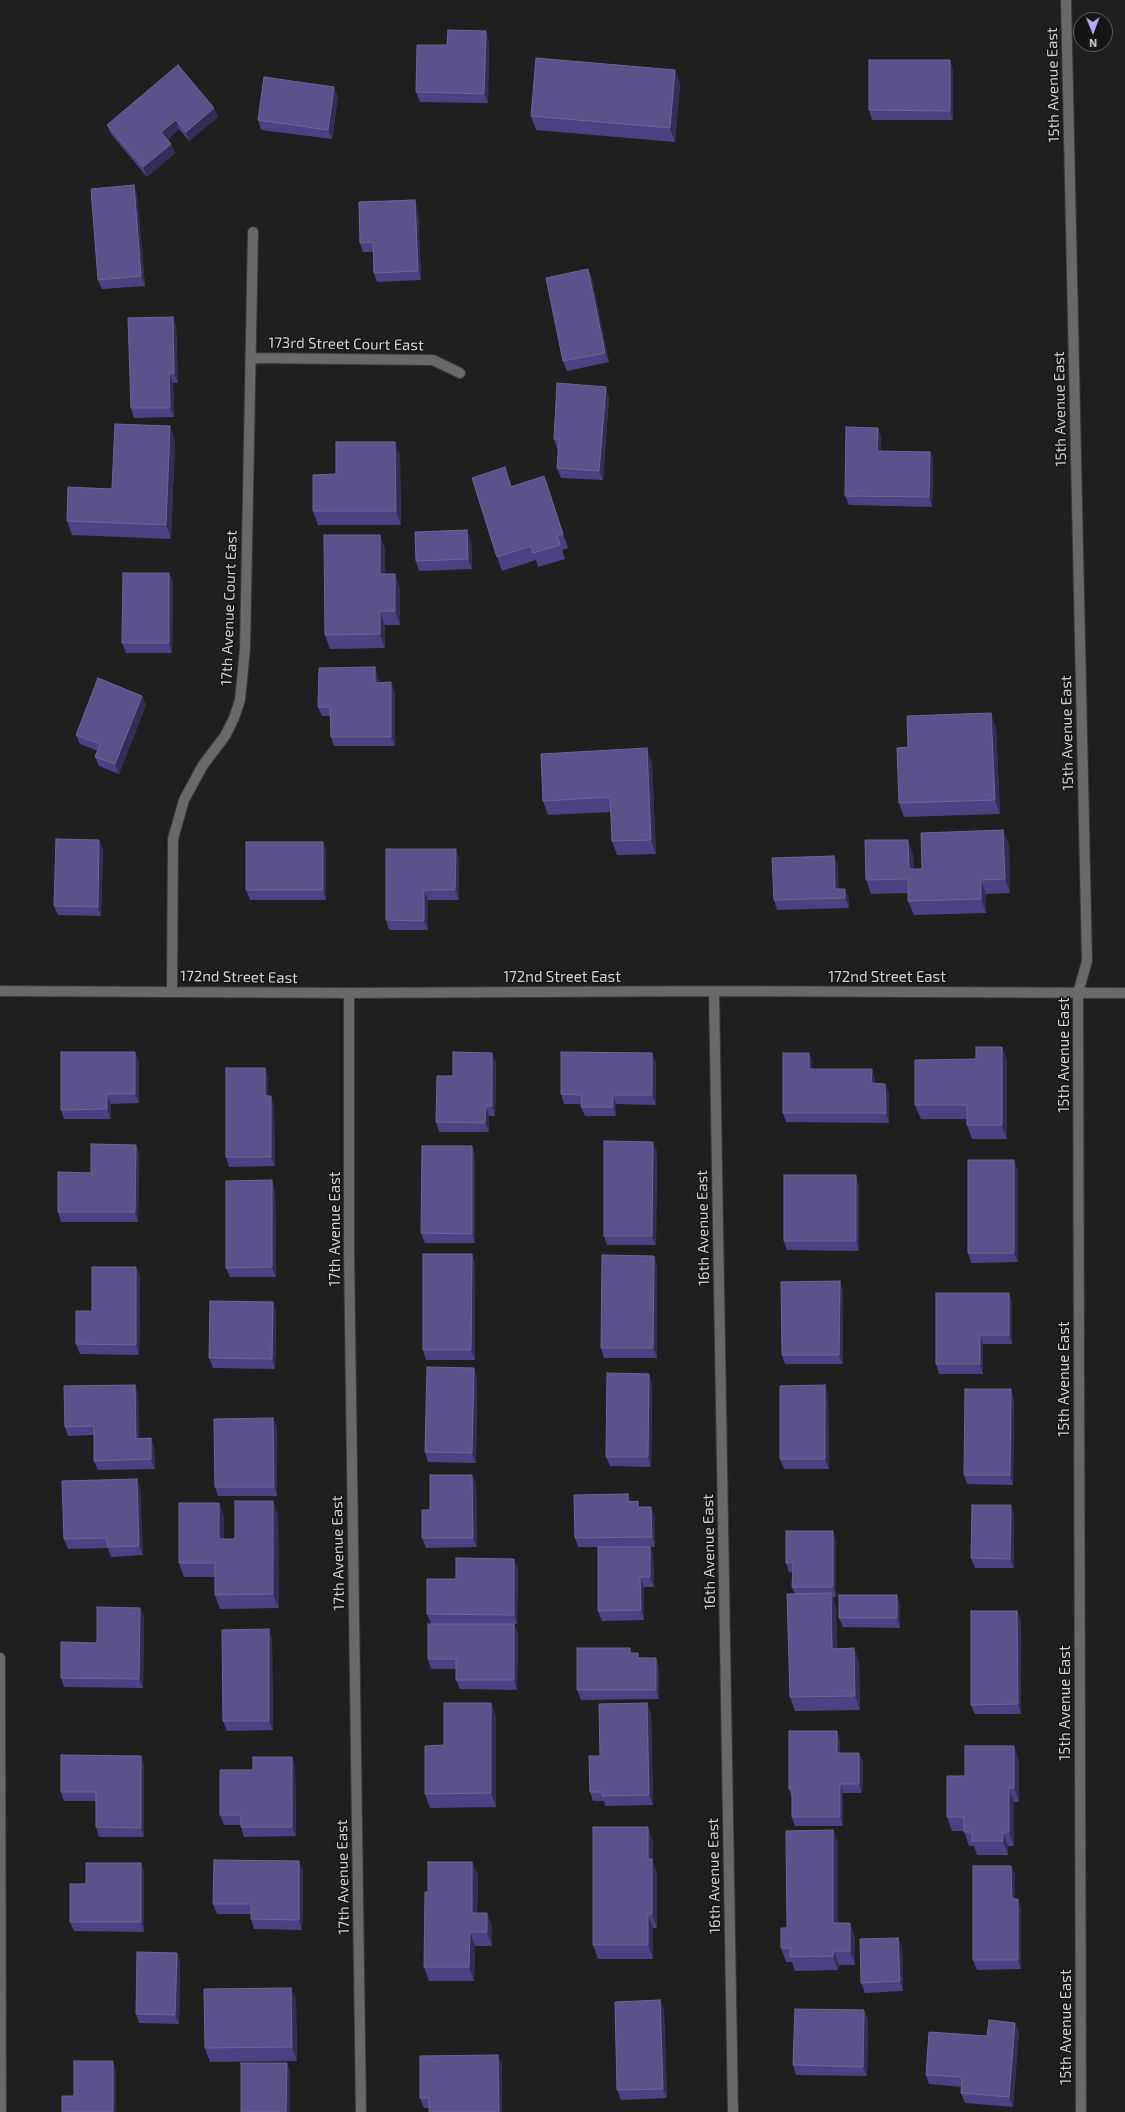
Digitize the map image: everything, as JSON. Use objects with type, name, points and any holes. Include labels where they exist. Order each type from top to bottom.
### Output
[{"type":"street","name":"15th Avenue East","points":[[1066,0],[1087,961],[1078,993],[1081,2112]]},
{"type":"street","name":"17th Avenue Court East","points":[[172,991],[173,840],[184,800],[203,765],[225,736],[234,718],[240,700],[245,650],[252,358],[253,232]]},
{"type":"street","name":"173rd Street Court East","points":[[252,358],[433,360],[460,373]]},
{"type":"street","name":"172nd Street East","points":[[0,991],[349,993],[714,991],[1125,993]]},
{"type":"street","name":"16th Avenue East","points":[[714,991],[733,2112]]},
{"type":"street","name":"17th Avenue East","points":[[349,993],[349,1251],[361,2112]]},
{"type":"street","points":[[0,1658],[1,2112]]},
{"type":"building","points":[[448,30],[486,31],[484,94],[416,92],[417,45],[447,45]]},
{"type":"building","points":[[536,58],[675,70],[670,128],[531,116]]},
{"type":"building","points":[[869,60],[950,60],[950,111],[869,110]]},
{"type":"building","points":[[178,65],[214,108],[186,132],[176,120],[161,132],[171,144],[143,167],[107,125]]},
{"type":"building","points":[[264,77],[334,87],[328,130],[258,120]]},
{"type":"building","points":[[134,185],[141,276],[98,280],[91,189]]},
{"type":"building","points":[[415,200],[418,271],[374,273],[373,242],[360,243],[359,202]]},
{"type":"building","points":[[588,269],[605,353],[563,361],[546,278]]},
{"type":"building","points":[[173,317],[174,373],[169,373],[170,408],[131,408],[128,318]]},
{"type":"building","points":[[557,383],[606,387],[599,471],[557,468],[559,439],[554,439]]},
{"type":"building","points":[[115,424],[170,426],[166,525],[67,521],[68,487],[112,489]]},
{"type":"building","points":[[846,427],[878,428],[877,451],[930,452],[929,497],[845,496]]},
{"type":"building","points":[[336,442],[395,442],[396,511],[313,511],[313,475],[336,474]]},
{"type":"building","points":[[505,467],[511,487],[544,476],[563,534],[557,536],[560,545],[533,553],[531,546],[497,557],[472,478]]},
{"type":"building","points":[[467,530],[468,559],[416,561],[415,532]]},
{"type":"building","points":[[324,535],[380,535],[380,574],[395,574],[395,611],[380,611],[380,634],[325,635]]},
{"type":"building","points":[[123,573],[169,573],[169,643],[122,643]]},
{"type":"building","points":[[375,667],[375,683],[391,682],[391,737],[331,737],[330,707],[318,707],[319,668]]},
{"type":"building","points":[[98,678],[142,696],[115,764],[95,757],[100,744],[76,735]]},
{"type":"building","points":[[991,713],[995,800],[899,803],[897,748],[908,747],[907,716]]},
{"type":"building","points":[[647,748],[651,840],[612,841],[610,797],[543,801],[541,754]]},
{"type":"building","points":[[1003,830],[1005,879],[981,880],[981,899],[908,901],[908,879],[866,880],[865,840],[908,840],[909,869],[922,869],[921,833]]},
{"type":"building","points":[[56,839],[99,840],[98,907],[54,906]]},
{"type":"building","points":[[246,842],[323,842],[323,890],[246,890]]},
{"type":"building","points":[[386,849],[456,849],[455,890],[424,890],[424,921],[386,920]]},
{"type":"building","points":[[834,856],[835,889],[845,889],[845,898],[774,900],[772,858]]},
{"type":"building","points":[[976,1047],[1002,1047],[1002,1125],[967,1125],[967,1105],[915,1105],[915,1060],[976,1059]]},
{"type":"building","points":[[61,1052],[135,1052],[135,1094],[107,1094],[107,1109],[61,1110]]},
{"type":"building","points":[[453,1052],[492,1053],[492,1106],[486,1106],[485,1123],[436,1122],[437,1076],[453,1076]]},
{"type":"building","points":[[561,1052],[652,1053],[652,1095],[613,1095],[613,1107],[581,1107],[582,1095],[561,1094]]},
{"type":"building","points":[[783,1053],[809,1053],[809,1069],[872,1069],[871,1083],[885,1084],[886,1113],[783,1113]]},
{"type":"building","points":[[226,1068],[265,1068],[265,1096],[271,1096],[271,1157],[226,1157]]},
{"type":"building","points":[[604,1141],[653,1142],[652,1236],[604,1236]]},
{"type":"building","points":[[91,1144],[136,1145],[135,1212],[58,1212],[58,1172],[91,1173]]},
{"type":"building","points":[[422,1146],[472,1146],[472,1234],[421,1233]]},
{"type":"building","points":[[968,1160],[1014,1160],[1014,1253],[968,1253]]},
{"type":"building","points":[[784,1175],[856,1175],[856,1241],[784,1241]]},
{"type":"building","points":[[272,1180],[272,1267],[226,1268],[226,1181]]},
{"type":"building","points":[[423,1254],[472,1254],[471,1350],[423,1350]]},
{"type":"building","points":[[602,1255],[654,1256],[653,1348],[601,1348]]},
{"type":"building","points":[[92,1267],[136,1267],[136,1345],[76,1344],[76,1311],[92,1311]]},
{"type":"building","points":[[840,1281],[839,1355],[782,1355],[781,1282]]},
{"type":"building","points":[[936,1293],[1009,1293],[1009,1335],[980,1335],[980,1364],[936,1364]]},
{"type":"building","points":[[210,1301],[273,1302],[272,1359],[209,1358]]},
{"type":"building","points":[[427,1367],[474,1368],[472,1453],[425,1452]]},
{"type":"building","points":[[607,1373],[649,1374],[648,1457],[606,1457]]},
{"type":"building","points":[[135,1385],[136,1439],[151,1438],[151,1459],[94,1461],[94,1426],[65,1427],[64,1386]]},
{"type":"building","points":[[825,1385],[825,1459],[780,1459],[780,1386]]},
{"type":"building","points":[[965,1389],[1011,1389],[1010,1475],[964,1475]]},
{"type":"building","points":[[273,1418],[274,1487],[215,1487],[214,1419]]},
{"type":"building","points":[[430,1475],[472,1475],[473,1538],[422,1538],[422,1510],[430,1510]]},
{"type":"building","points":[[137,1479],[139,1546],[107,1547],[107,1538],[64,1539],[62,1481]]},
{"type":"building","points":[[628,1494],[628,1502],[638,1501],[638,1507],[651,1507],[652,1537],[575,1538],[574,1495]]},
{"type":"building","points":[[235,1501],[273,1501],[273,1594],[215,1595],[215,1563],[179,1563],[179,1503],[219,1503],[219,1539],[235,1539]]},
{"type":"building","points":[[972,1505],[1011,1505],[1010,1559],[971,1558]]},
{"type":"building","points":[[786,1531],[833,1531],[833,1587],[792,1587],[793,1563],[786,1563]]},
{"type":"building","points":[[598,1547],[650,1547],[650,1577],[640,1577],[641,1610],[598,1611]]},
{"type":"building","points":[[456,1558],[514,1559],[514,1615],[427,1614],[427,1579],[456,1579]]},
{"type":"building","points":[[831,1593],[832,1649],[854,1648],[855,1696],[790,1697],[787,1594]]},
{"type":"building","points":[[839,1595],[897,1595],[897,1618],[839,1618]]},
{"type":"building","points":[[97,1607],[140,1608],[139,1679],[61,1678],[61,1642],[97,1643]]},
{"type":"building","points":[[971,1611],[1017,1611],[1018,1704],[971,1705]]},
{"type":"building","points":[[428,1624],[514,1624],[514,1680],[456,1680],[456,1659],[428,1659]]},
{"type":"building","points":[[269,1629],[269,1721],[223,1721],[222,1630]]},
{"type":"building","points":[[577,1648],[630,1648],[630,1653],[638,1653],[638,1658],[656,1658],[656,1690],[577,1690]]},
{"type":"building","points":[[444,1703],[491,1703],[491,1793],[425,1794],[425,1746],[444,1745]]},
{"type":"building","points":[[647,1703],[649,1795],[602,1796],[602,1792],[590,1792],[589,1756],[600,1756],[599,1704]]},
{"type":"building","points":[[789,1731],[837,1731],[837,1753],[859,1753],[859,1784],[840,1784],[840,1817],[792,1817],[792,1789],[789,1789]]},
{"type":"building","points":[[965,1746],[1014,1746],[1014,1788],[1009,1788],[1009,1832],[1003,1832],[1003,1841],[972,1841],[972,1832],[964,1832],[964,1817],[947,1817],[947,1776],[965,1776]]},
{"type":"building","points":[[61,1755],[141,1756],[141,1828],[96,1827],[96,1792],[61,1792]]},
{"type":"building","points":[[253,1757],[292,1757],[292,1827],[241,1827],[241,1815],[220,1815],[220,1770],[253,1770]]},
{"type":"building","points":[[593,1827],[648,1827],[648,1859],[652,1859],[652,1914],[648,1914],[648,1945],[593,1945]]},
{"type":"building","points":[[833,1830],[833,1923],[850,1923],[850,1951],[834,1951],[833,1956],[790,1957],[790,1948],[781,1948],[781,1928],[787,1928],[786,1831]]},
{"type":"building","points":[[214,1860],[299,1861],[299,1920],[251,1919],[251,1904],[213,1904]]},
{"type":"building","points":[[428,1862],[472,1862],[472,1913],[487,1913],[487,1932],[470,1932],[469,1967],[424,1967],[425,1892],[428,1892]]},
{"type":"building","points":[[86,1863],[141,1863],[141,1922],[70,1922],[70,1884],[86,1884]]},
{"type":"building","points":[[973,1866],[1011,1866],[1012,1899],[1018,1899],[1018,1960],[973,1960]]},
{"type":"building","points":[[898,1938],[900,1981],[861,1983],[860,1939]]},
{"type":"building","points":[[137,1952],[177,1953],[175,2015],[136,2014]]},
{"type":"building","points":[[291,1988],[292,2047],[205,2048],[204,1989]]},
{"type":"building","points":[[660,2000],[663,2089],[617,2090],[615,2002]]},
{"type":"building","points":[[795,2009],[864,2010],[863,2067],[793,2065]]},
{"type":"building","points":[[989,2020],[1015,2023],[1009,2097],[961,2093],[962,2077],[926,2075],[929,2032],[987,2036]]},
{"type":"building","points":[[498,2055],[499,2112],[429,2112],[429,2098],[420,2098],[420,2056]]},
{"type":"building","points":[[74,2061],[113,2061],[113,2112],[62,2112],[62,2096],[74,2096]]},
{"type":"building","points":[[241,2063],[287,2063],[286,2112],[241,2112]]}]
